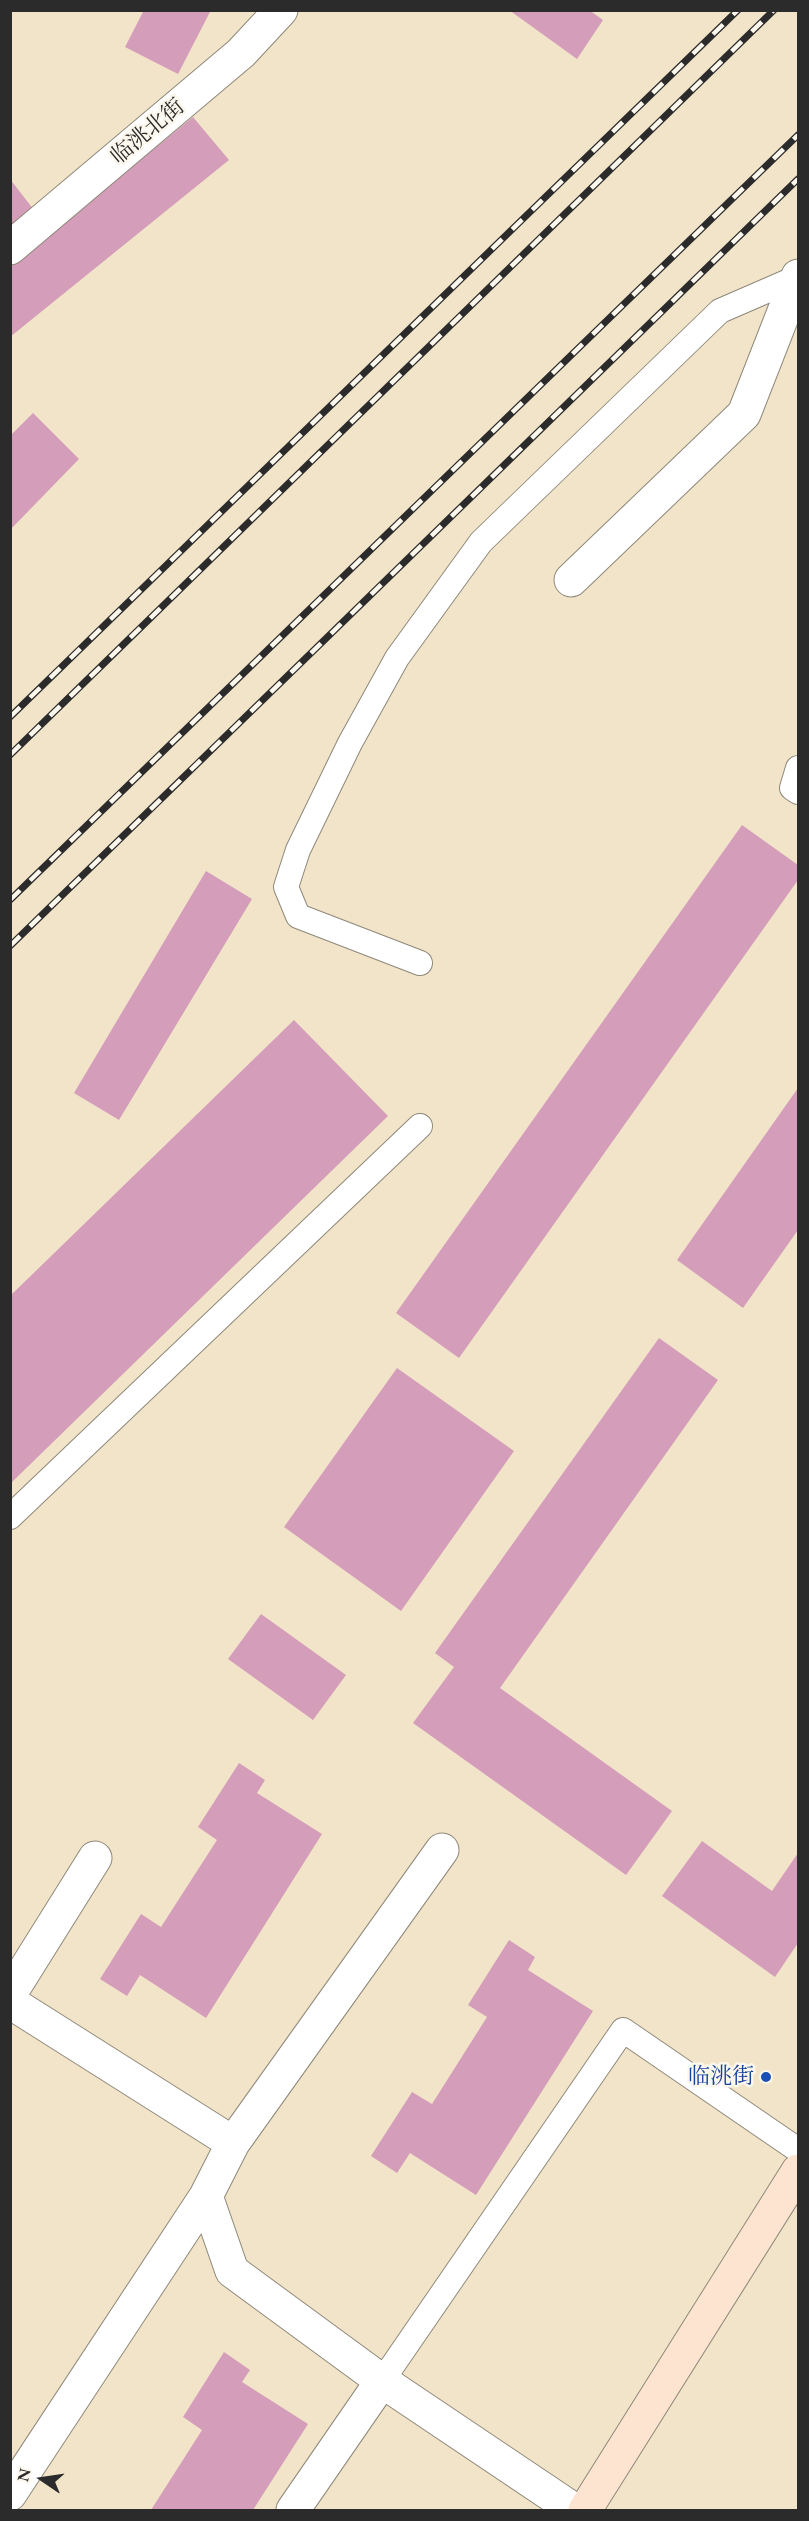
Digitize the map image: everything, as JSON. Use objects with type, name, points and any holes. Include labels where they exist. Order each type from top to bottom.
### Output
[{"type":"street","name":"临洮北街","points":[[10,248],[241,53],[280,10]]},
{"type":"street","points":[[571,580],[744,414],[797,277]]},
{"type":"street","points":[[10,2494],[206,2196],[233,2143],[442,1850]]},
{"type":"street","points":[[10,1994],[95,1858]]},
{"type":"street","points":[[10,2002],[233,2143]]},
{"type":"street","points":[[585,2511],[798,2171]]},
{"type":"street","points":[[206,2196],[231,2271],[382,2380],[574,2511]]},
{"type":"street","points":[[293,2511],[382,2380]]},
{"type":"lane","points":[[420,963],[298,916],[286,887],[298,850],[397,658],[481,542],[720,311],[797,277]]},
{"type":"lane","points":[[798,768],[792,788],[798,792]]},
{"type":"lane","points":[[10,1517],[420,1126]]},
{"type":"lane","points":[[382,2380],[623,2030],[798,2150]]},
{"type":"building","points":[[144,10],[211,10],[178,74],[125,47]]},
{"type":"building","points":[[509,10],[589,10],[603,20],[577,59]]},
{"type":"building","points":[[193,117],[229,160],[10,337],[10,266]]},
{"type":"building","points":[[10,179],[37,214],[10,235]]},
{"type":"building","points":[[33,413],[79,459],[10,530],[10,436]]},
{"type":"building","points":[[742,825],[798,865],[798,880],[459,1358],[396,1313]]},
{"type":"building","points":[[206,871],[252,899],[119,1120],[74,1093]]},
{"type":"building","points":[[294,1020],[388,1116],[10,1484],[10,1296]]},
{"type":"building","points":[[798,1088],[798,1230],[743,1308],[677,1260]]},
{"type":"building","points":[[659,1338],[718,1380],[500,1688],[672,1811],[626,1875],[413,1723],[454,1667],[435,1653]]},
{"type":"building","points":[[397,1368],[514,1451],[401,1611],[284,1527]]},
{"type":"building","points":[[261,1614],[346,1675],[313,1720],[228,1659]]},
{"type":"building","points":[[239,1763],[265,1780],[257,1793],[322,1834],[206,2018],[140,1975],[127,1996],[100,1979],[141,1914],[161,1927],[217,1840],[198,1827]]},
{"type":"building","points":[[702,1841],[772,1891],[798,1853],[798,1943],[775,1977],[662,1896]]},
{"type":"building","points":[[509,1940],[535,1957],[528,1970],[593,2011],[476,2195],[410,2153],[397,2173],[371,2156],[412,2092],[432,2104],[487,2017],[468,2005]]},
{"type":"building","points":[[224,2352],[250,2370],[242,2382],[308,2424],[253,2510],[151,2510],[202,2430],[183,2417]]},
{"type":"railway","points":[[10,717],[738,10]]},
{"type":"railway","points":[[10,755],[774,10]]},
{"type":"railway","points":[[10,900],[798,135]]},
{"type":"railway","points":[[10,946],[798,179]]},
{"type":"place","name":"临洮街","points":[[766,2077]]}]
